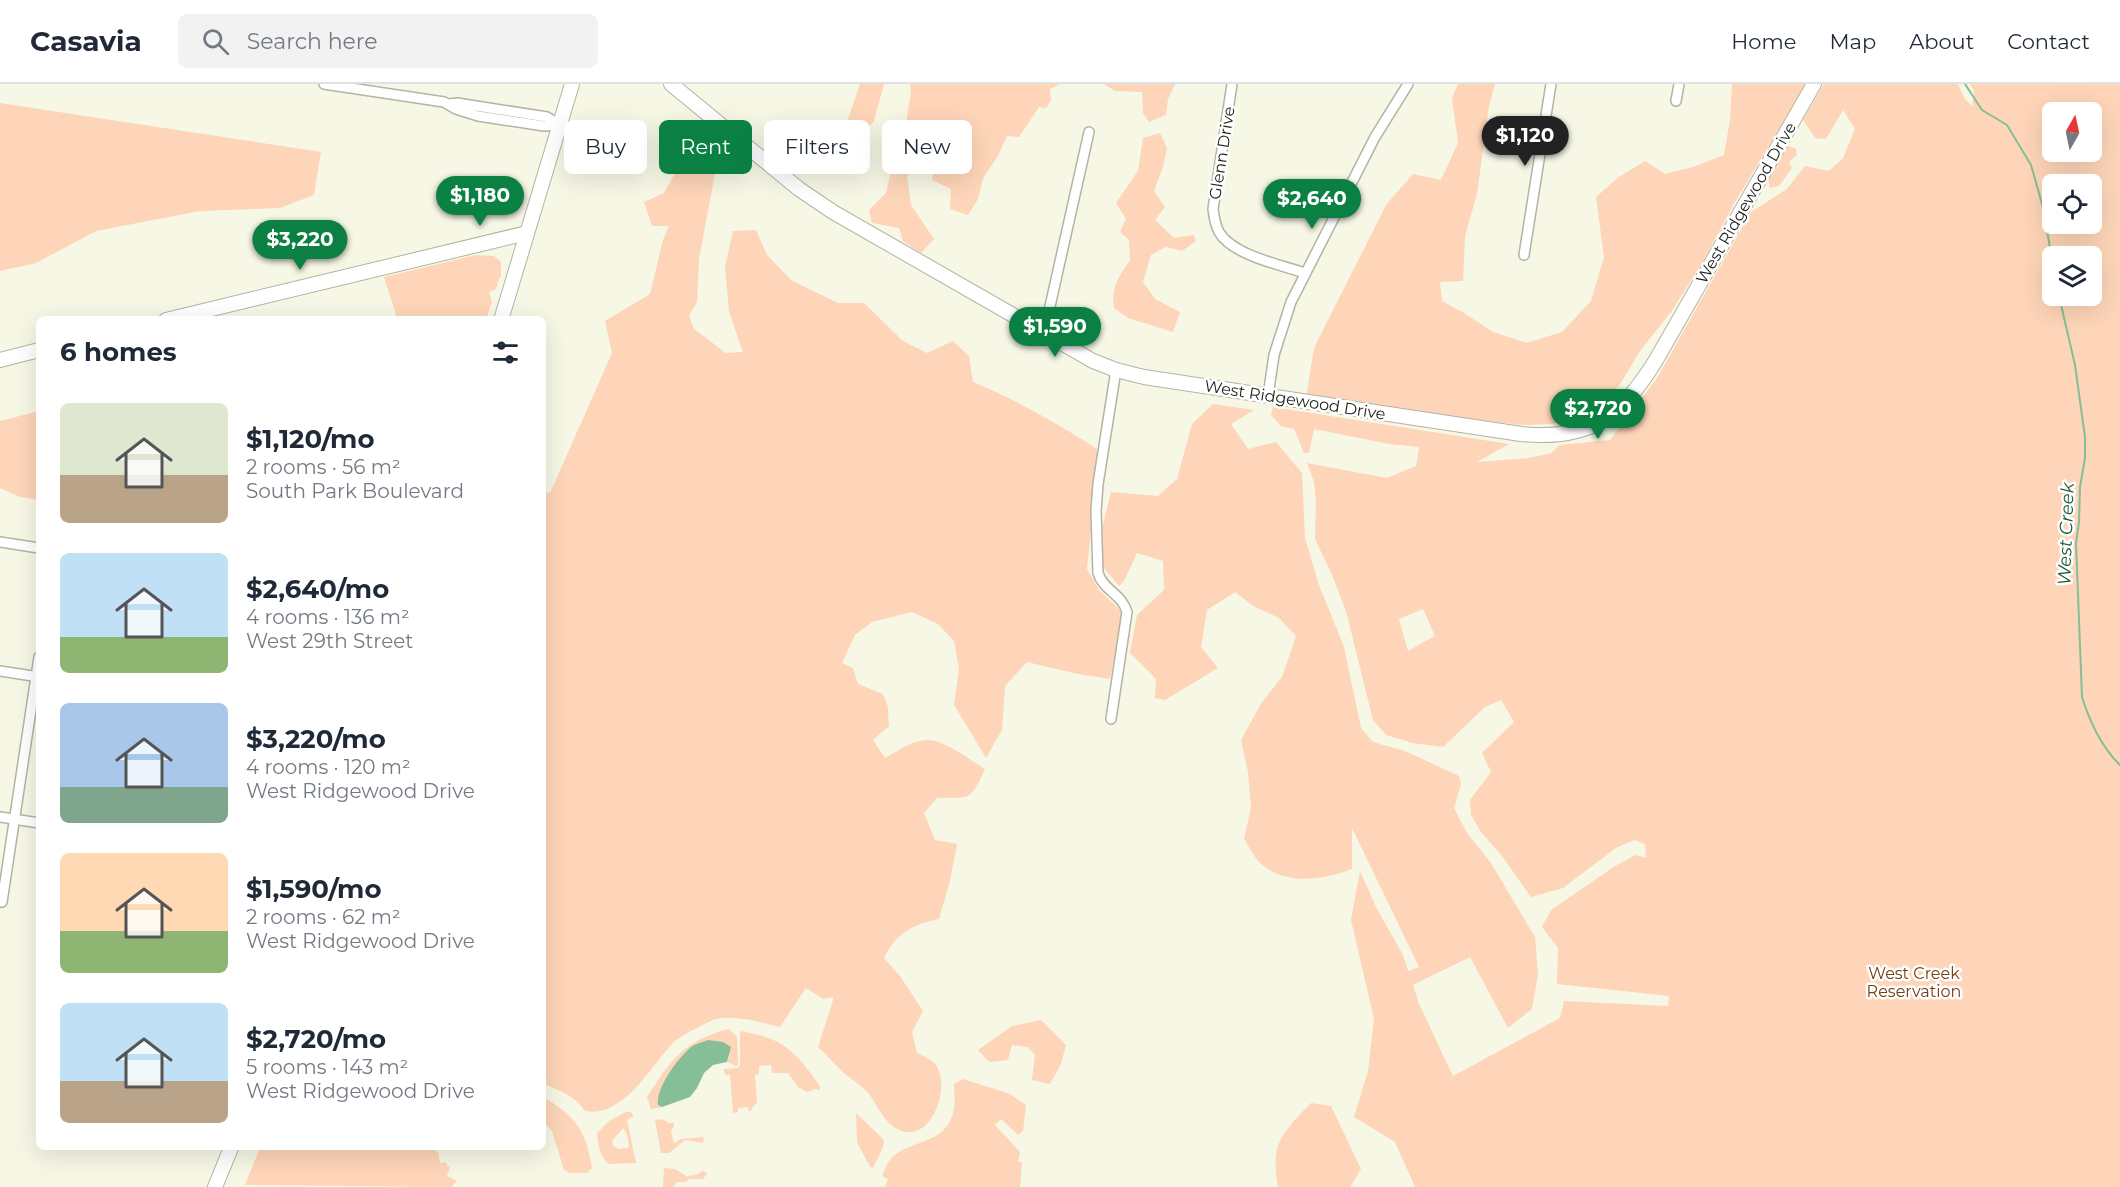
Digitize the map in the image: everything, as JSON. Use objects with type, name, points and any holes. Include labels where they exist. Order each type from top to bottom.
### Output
[{"type":"street","points":[[324,84],[547,117],[560,125]]},
{"type":"street","points":[[502,316],[572,84]]},
{"type":"street","name":"West Ridgewood Drive","points":[[671,84],[808,196],[1044,333],[1094,361],[1116,370],[1144,377],[1535,436],[1563,435],[1602,421],[1621,407],[1645,378],[1814,84]]},
{"type":"street","name":"Glenn Drive","points":[[1232,84],[1214,209],[1215,221],[1220,234],[1231,245],[1249,254],[1305,273]]},
{"type":"street","points":[[1268,396],[1274,355],[1291,302],[1375,136],[1408,84]]},
{"type":"street","points":[[1524,255],[1551,84]]},
{"type":"street","points":[[1676,101],[1679,84]]},
{"type":"street","points":[[1044,333],[1089,132]]},
{"type":"street","points":[[183,316],[526,233]]},
{"type":"street","points":[[0,360],[36,351]]},
{"type":"street","points":[[1111,719],[1127,612],[1123,602],[1100,580],[1096,511],[1098,484],[1116,370]]},
{"type":"street","points":[[0,542],[36,548]]},
{"type":"street","points":[[0,671],[36,677]]},
{"type":"street","points":[[2,902],[36,689]]},
{"type":"street","points":[[0,817],[36,823]]},
{"type":"street","points":[[215,1187],[230,1150]]},
{"type":"green space","points":[[860,84],[884,84],[874,121],[870,126],[870,120],[848,120]]},
{"type":"green space","points":[[910,84],[1060,84],[1050,89],[1051,100],[1046,108],[1039,107],[1019,137],[1007,136],[998,156],[983,178],[978,199],[968,215],[950,209],[951,189],[932,180],[933,174],[972,174],[972,120],[906,120]]},
{"type":"green space","points":[[1104,84],[1175,84],[1168,99],[1166,115],[1149,122],[1143,113],[1142,92],[1115,91]]},
{"type":"green space","points":[[1458,84],[1495,84],[1489,106],[1477,194],[1465,236],[1463,281],[1440,282],[1442,301],[1493,332],[1527,343],[1562,332],[1591,301],[1604,257],[1596,197],[1619,177],[1645,161],[1665,174],[1693,167],[1724,155],[1730,120],[1732,84],[1806,84],[1735,202],[1701,265],[1671,312],[1640,351],[1619,386],[1589,413],[1568,417],[1554,424],[1520,425],[1306,398],[1314,348],[1386,205],[1413,174],[1441,180],[1458,143],[1452,98]]},
{"type":"green space","name":"West Creek Reservation","points":[[1824,84],[1958,84],[1965,99],[1972,106],[1974,91],[1970,84],[2120,84],[2120,1187],[1415,1187],[1395,1142],[1354,1117],[1368,1071],[1374,1019],[1351,920],[1360,871],[1376,907],[1403,955],[1408,971],[1419,967],[1352,828],[1352,869],[1317,878],[1293,878],[1270,870],[1258,861],[1244,839],[1251,807],[1248,772],[1241,740],[1262,702],[1282,677],[1296,636],[1279,618],[1253,606],[1235,592],[1207,610],[1201,647],[1218,668],[1165,700],[1155,698],[1156,679],[1130,653],[1137,615],[1164,590],[1163,561],[1137,553],[1124,581],[1119,586],[1103,567],[1102,528],[1111,492],[1158,496],[1177,479],[1192,424],[1213,404],[1254,410],[1231,424],[1248,449],[1276,442],[1302,473],[1305,538],[1319,585],[1344,647],[1361,728],[1373,742],[1405,751],[1459,776],[1461,784],[1454,808],[1467,833],[1491,863],[1535,937],[1538,975],[1532,1009],[1508,1028],[1470,957],[1413,985],[1419,1004],[1453,1076],[1560,1018],[1564,1001],[1668,1006],[1669,996],[1557,984],[1558,948],[1542,927],[1551,910],[1615,866],[1636,855],[1646,858],[1645,844],[1634,840],[1616,848],[1563,888],[1531,897],[1502,856],[1481,832],[1471,815],[1470,800],[1491,772],[1482,753],[1514,722],[1501,700],[1485,707],[1443,747],[1413,743],[1386,735],[1373,720],[1346,611],[1315,539],[1314,482],[1307,463],[1387,478],[1416,466],[1419,447],[1389,444],[1314,429],[1309,453],[1304,453],[1294,429],[1281,426],[1271,415],[1273,407],[1509,444],[1477,462],[1529,458],[1551,453],[1560,445],[1610,440],[1657,378],[1751,212],[1787,189],[1805,166],[1829,171],[1843,158],[1855,129],[1843,110],[1826,139],[1815,138],[1803,120]],"holes":[[[1423,609],[1435,636],[1408,651],[1399,619]]]},
{"type":"green space","points":[[0,103],[321,152],[314,195],[280,208],[200,211],[96,231],[36,263],[0,271]]},
{"type":"green space","points":[[1160,133],[1167,148],[1154,191],[1165,207],[1155,220],[1174,238],[1194,235],[1196,241],[1182,251],[1166,247],[1151,255],[1143,282],[1155,299],[1180,312],[1173,332],[1128,318],[1114,308],[1113,301],[1116,283],[1130,261],[1129,240],[1120,232],[1126,219],[1116,203],[1138,171],[1143,138]]},
{"type":"green space","points":[[1786,145],[1796,149],[1797,155],[1789,162],[1792,168],[1779,186],[1770,188],[1767,175],[1776,165]]},
{"type":"green space","points":[[675,174],[715,174],[699,259],[697,302],[689,316],[694,329],[726,353],[743,352],[729,312],[725,267],[733,231],[756,230],[767,255],[791,280],[838,303],[864,303],[903,341],[927,353],[953,341],[969,356],[973,382],[1036,412],[1097,449],[1097,473],[1087,569],[1099,590],[1123,613],[1110,679],[1027,662],[1005,686],[1002,730],[986,758],[954,705],[959,669],[954,641],[938,624],[912,612],[872,622],[855,635],[842,663],[853,668],[858,684],[883,694],[888,707],[889,726],[873,740],[885,758],[912,743],[929,740],[950,747],[985,769],[976,787],[968,796],[937,798],[924,813],[935,840],[957,844],[950,881],[939,919],[906,931],[894,942],[884,958],[900,976],[923,1011],[912,1032],[917,1053],[934,1063],[940,1075],[941,1087],[935,1112],[919,1130],[909,1132],[897,1129],[888,1122],[869,1094],[818,1047],[834,997],[823,999],[806,988],[780,1027],[748,1020],[723,1018],[716,1019],[686,1034],[672,1044],[635,1089],[612,1107],[599,1111],[585,1111],[571,1097],[546,1084],[546,492],[550,493],[612,353],[605,321],[650,294],[663,240],[669,226],[652,226],[644,202],[664,193]]},
{"type":"green space","points":[[890,174],[909,174],[907,177],[911,205],[934,239],[921,253],[903,241],[899,228],[872,223],[869,210],[886,193]]},
{"type":"green space","points":[[476,255],[494,256],[501,262],[501,278],[499,278],[496,289],[489,292],[492,302],[487,316],[396,316],[384,277]]},
{"type":"green space","points":[[36,412],[36,500],[20,497],[0,488],[0,421]]},
{"type":"green space","points":[[1041,1020],[1066,1045],[1061,1064],[1050,1084],[1032,1080],[1035,1055],[1028,1047],[1012,1045],[1008,1060],[989,1062],[978,1050],[1012,1026]]},
{"type":"green space","points":[[729,1029],[737,1037],[738,1065],[727,1062],[730,1054],[659,1095],[657,1101],[662,1107],[651,1109],[647,1097],[680,1053],[700,1039]]},
{"type":"green space","points":[[740,1031],[768,1038],[787,1048],[803,1063],[820,1086],[820,1090],[807,1092],[798,1087],[788,1073],[772,1073],[771,1065],[759,1066],[759,1074],[755,1075],[757,1102],[749,1112],[748,1107],[738,1108],[738,1112],[733,1113],[730,1075],[725,1075],[724,1069],[738,1068],[740,1064]]},
{"type":"green space","points":[[963,1079],[1010,1094],[1026,1105],[1023,1131],[1018,1135],[1001,1119],[995,1125],[1020,1152],[1018,1162],[1022,1162],[1020,1187],[885,1187],[888,1179],[882,1176],[895,1155],[933,1138],[948,1124],[953,1113],[954,1084]]},
{"type":"green space","points":[[546,1099],[564,1111],[583,1134],[592,1168],[587,1173],[570,1173],[564,1170],[552,1131],[546,1124]]},
{"type":"green space","points":[[1311,1103],[1331,1106],[1361,1169],[1350,1187],[1278,1187],[1275,1163],[1279,1143],[1291,1124]]},
{"type":"green space","points":[[626,1112],[631,1112],[634,1116],[627,1120],[636,1163],[610,1164],[604,1159],[597,1133],[609,1121]],"holes":[[[623,1128],[627,1134],[628,1148],[619,1149],[613,1146],[612,1141]]]},
{"type":"green space","points":[[856,1113],[884,1140],[873,1168],[870,1167],[857,1142]]},
{"type":"green space","points":[[662,1119],[674,1123],[671,1130],[675,1143],[680,1139],[704,1137],[703,1143],[685,1140],[669,1153],[661,1153],[655,1120]]},
{"type":"green space","points":[[259,1150],[434,1150],[438,1152],[440,1163],[446,1162],[450,1167],[447,1176],[457,1181],[451,1187],[245,1185]]},
{"type":"green space","points":[[664,1168],[675,1169],[686,1176],[696,1175],[703,1171],[707,1174],[703,1179],[689,1179],[686,1182],[677,1182],[673,1187],[663,1187]]},
{"type":"shaded area","points":[[708,1040],[723,1042],[731,1047],[727,1062],[713,1065],[704,1073],[690,1097],[662,1107],[658,1105],[660,1090],[676,1064],[694,1045]]},
{"type":"waterway","name":"West Creek","points":[[1965,84],[1982,110],[2007,125],[2031,165],[2044,211],[2050,246]]},
{"type":"waterway","name":"West Creek","points":[[2061,306],[2075,365],[2085,437],[2076,543],[2082,697],[2097,733],[2107,750],[2120,765]]}]
